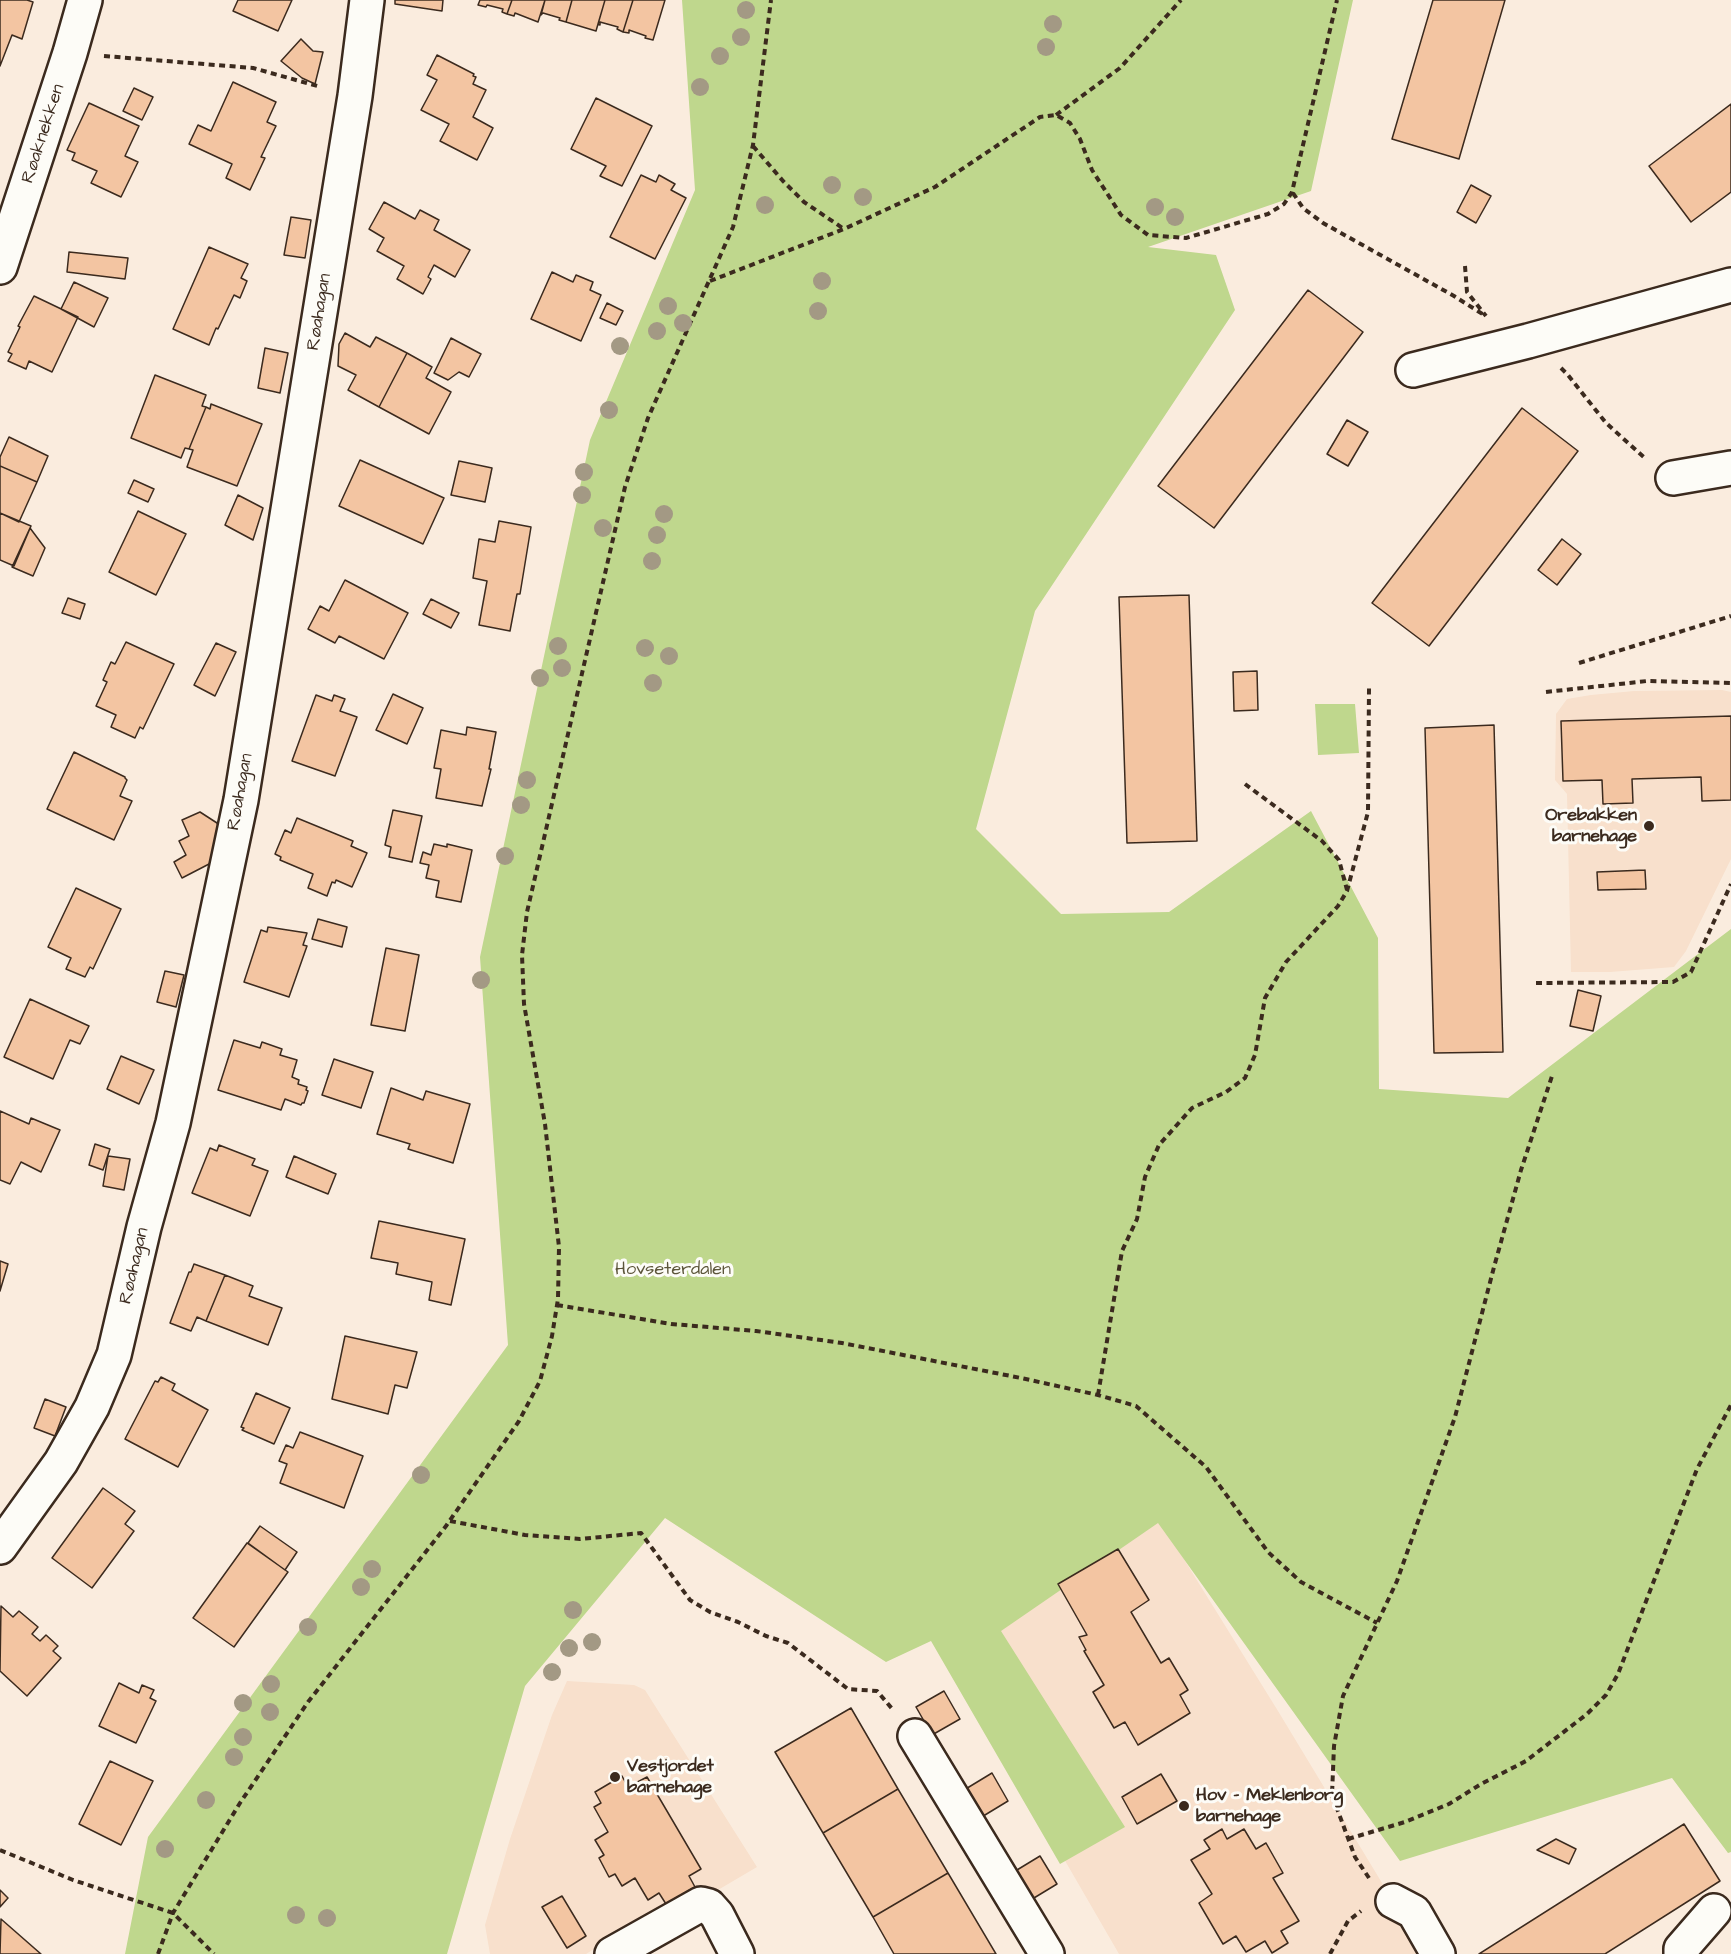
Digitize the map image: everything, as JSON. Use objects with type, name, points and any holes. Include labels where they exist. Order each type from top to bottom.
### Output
[{"type":"street","name":"Røaknekken","points":[[0,267],[85,0]]},
{"type":"street","name":"Røahagan","points":[[0,1547],[61,1462],[92,1407],[110,1365],[144,1227],[173,1123],[241,800],[353,108],[367,0]]},
{"type":"street","points":[[1413,370],[1731,285]]},
{"type":"street","points":[[1673,478],[1731,468]]},
{"type":"street","points":[[915,1736],[1047,1954]]},
{"type":"street","points":[[1393,1901],[1414,1912],[1438,1954]]},
{"type":"street","points":[[612,1954],[701,1904],[709,1906],[717,1915],[737,1954]]},
{"type":"street","points":[[1681,1954],[1681,1949],[1714,1911]]},
{"type":"path","points":[[158,1954],[172,1913],[240,1803],[308,1702],[450,1521],[519,1421],[540,1381],[552,1336],[557,1305],[560,1247],[545,1124],[524,1004],[522,955],[527,912],[625,487],[648,418],[733,227],[753,145],[771,0]]},
{"type":"path","points":[[710,281],[844,230],[935,187],[1040,117],[1056,115],[1120,68],[1180,0]]},
{"type":"path","points":[[1056,115],[1070,123],[1080,139],[1092,170],[1121,215],[1148,235],[1186,238],[1268,214],[1284,204],[1292,192],[1337,0]]},
{"type":"path","points":[[70,53],[253,68],[312,85]]},
{"type":"path","points":[[753,145],[804,202],[844,230]]},
{"type":"path","points":[[1292,192],[1303,208],[1323,223],[1454,296],[1488,318],[1467,292],[1465,266]]},
{"type":"path","points":[[1528,341],[1568,375],[1606,423],[1637,453],[1673,478]]},
{"type":"path","points":[[1580,663],[1731,616]]},
{"type":"path","points":[[1546,692],[1647,681],[1731,683]]},
{"type":"path","points":[[1098,1395],[1122,1251],[1137,1219],[1144,1177],[1159,1145],[1192,1108],[1226,1092],[1245,1078],[1255,1055],[1265,998],[1286,962],[1338,906],[1347,891],[1368,812],[1369,688]]},
{"type":"path","points":[[1245,784],[1322,841],[1339,860],[1347,891]]},
{"type":"path","points":[[1536,983],[1673,982],[1691,972],[1731,884]]},
{"type":"path","points":[[1393,1901],[1377,1891],[1355,1857],[1332,1795],[1334,1746],[1343,1696],[1397,1581],[1455,1417],[1521,1170],[1553,1072]]},
{"type":"path","points":[[557,1305],[671,1324],[756,1330],[842,1343],[1021,1378],[1136,1406],[1206,1467],[1268,1552],[1301,1582],[1377,1623]]},
{"type":"path","points":[[1348,1839],[1406,1821],[1449,1804],[1481,1784],[1526,1761],[1587,1714],[1605,1695],[1618,1674],[1697,1469],[1731,1405]]},
{"type":"path","points":[[450,1521],[536,1536],[580,1539],[641,1533],[690,1600],[710,1612],[788,1643],[848,1689],[877,1691],[915,1736]]},
{"type":"path","points":[[0,1850],[73,1880],[172,1913],[214,1954]]},
{"type":"path","points":[[1330,1954],[1348,1921],[1368,1906],[1393,1901]]},
{"type":"shaded area","name":"Orebakken barnehage","points":[[1722,690],[1731,692],[1731,859],[1686,951],[1674,967],[1610,972],[1571,972],[1567,794],[1555,780],[1556,714],[1567,699],[1591,695],[1634,691]]},
{"type":"shaded area","name":"Hov - Meklenborg barnehage","points":[[1146,1498],[1425,1954],[1119,1954],[928,1624]]},
{"type":"shaded area","name":"Vestjordet barnehage","points":[[567,1681],[634,1685],[645,1690],[757,1867],[706,1897],[657,1910],[586,1954],[490,1954],[485,1925],[510,1839],[552,1715]]},
{"type":"green space","name":"Hovseterdalen","points":[[682,0],[1353,0],[1311,191],[1148,247],[1216,255],[1235,310],[1035,611],[976,829],[1061,914],[1169,912],[1311,811],[1378,938],[1379,1089],[1508,1098],[1731,929],[1731,1852],[1728,1853],[1672,1778],[1400,1861],[1158,1523],[1001,1631],[1125,1827],[1060,1864],[931,1641],[886,1662],[665,1518],[525,1686],[447,1954],[125,1954],[148,1837],[508,1345],[480,957],[590,440],[695,190]]},
{"type":"green space","points":[[1315,704],[1355,704],[1359,753],[1318,755]]},
{"type":"building","points":[[0,0],[33,2],[22,39],[12,35],[0,66]]},
{"type":"building","points":[[238,0],[292,0],[278,31],[233,11]]},
{"type":"building","points":[[395,0],[443,0],[442,11],[395,4]]},
{"type":"building","points":[[480,0],[512,0],[507,14],[502,12],[503,9],[478,5]]},
{"type":"building","points":[[512,0],[545,0],[538,22],[515,13],[514,16],[507,14]]},
{"type":"building","points":[[545,0],[572,0],[566,22],[543,13],[541,15]]},
{"type":"building","points":[[572,0],[605,0],[596,31],[566,22]]},
{"type":"building","points":[[605,0],[633,0],[623,32],[617,29],[618,27],[600,22],[600,25],[598,24]]},
{"type":"building","points":[[633,0],[665,0],[653,40],[629,30],[629,33],[623,32]]},
{"type":"building","points":[[1433,0],[1505,0],[1459,159],[1392,139]]},
{"type":"building","points":[[301,39],[313,51],[323,52],[315,84],[302,78],[281,61]]},
{"type":"building","points":[[437,55],[474,74],[473,76],[476,77],[473,84],[486,90],[473,117],[493,128],[477,160],[440,141],[449,124],[421,110],[437,80],[427,75]]},
{"type":"building","points":[[233,82],[276,102],[267,122],[276,126],[261,157],[265,158],[250,190],[226,178],[232,164],[189,144],[198,125],[211,131]]},
{"type":"building","points":[[134,88],[153,97],[142,120],[123,111]]},
{"type":"building","points":[[596,98],[652,126],[622,186],[600,176],[606,166],[571,149]]},
{"type":"building","points":[[89,103],[139,126],[125,156],[138,162],[121,197],[91,183],[97,171],[72,160],[75,153],[67,150]]},
{"type":"building","points":[[1731,104],[1731,192],[1691,222],[1649,166]]},
{"type":"building","points":[[641,175],[656,182],[659,175],[675,184],[671,190],[686,198],[655,259],[610,237]]},
{"type":"building","points":[[1471,185],[1491,196],[1476,223],[1457,212]]},
{"type":"building","points":[[384,202],[415,219],[420,210],[439,220],[434,230],[470,250],[455,277],[434,265],[428,277],[431,279],[423,294],[397,279],[404,266],[377,251],[384,238],[369,229]]},
{"type":"building","points":[[291,217],[311,220],[305,258],[284,255]]},
{"type":"building","points":[[209,247],[248,264],[241,278],[247,281],[240,298],[234,295],[209,345],[173,329]]},
{"type":"building","points":[[69,252],[128,258],[125,279],[67,272]]},
{"type":"building","points":[[552,272],[573,282],[576,275],[593,282],[590,290],[601,295],[581,341],[531,319]]},
{"type":"building","points":[[74,282],[108,298],[94,327],[61,309]]},
{"type":"building","points":[[1308,290],[1363,332],[1214,528],[1158,486]]},
{"type":"building","points":[[34,296],[78,317],[52,372],[29,361],[26,369],[8,361],[12,354],[8,352],[20,327],[18,326]]},
{"type":"building","points":[[607,303],[623,311],[616,325],[600,318]]},
{"type":"building","points":[[345,333],[370,347],[376,337],[407,353],[379,407],[348,390],[356,375],[338,366],[339,344]]},
{"type":"building","points":[[451,338],[481,354],[469,377],[459,372],[448,380],[434,373]]},
{"type":"building","points":[[265,348],[288,353],[280,393],[258,388]]},
{"type":"building","points":[[407,353],[432,367],[426,378],[451,392],[429,434],[379,407]]},
{"type":"building","points":[[155,375],[206,395],[202,406],[206,407],[189,449],[185,448],[181,458],[131,438]]},
{"type":"building","points":[[211,404],[262,424],[237,486],[187,467],[193,450],[189,449],[206,407],[210,409]]},
{"type":"building","points":[[1522,408],[1578,451],[1429,646],[1372,603]]},
{"type":"building","points":[[1347,420],[1368,432],[1348,466],[1327,454]]},
{"type":"building","points":[[9,437],[48,456],[37,482],[0,466],[0,457]]},
{"type":"building","points":[[360,460],[444,498],[423,544],[339,506]]},
{"type":"building","points":[[459,461],[492,468],[485,502],[451,495]]},
{"type":"building","points":[[0,466],[37,482],[19,522],[0,513]]},
{"type":"building","points":[[134,480],[154,489],[148,502],[128,493]]},
{"type":"building","points":[[238,495],[263,508],[253,540],[225,525]]},
{"type":"building","points":[[138,511],[186,534],[156,595],[109,572]]},
{"type":"building","points":[[0,513],[31,526],[14,566],[0,560]]},
{"type":"building","points":[[499,521],[531,527],[520,594],[517,594],[510,631],[479,625],[487,581],[473,578],[479,539],[495,542]]},
{"type":"building","points":[[30,528],[45,548],[33,576],[12,567]]},
{"type":"building","points":[[1562,539],[1581,554],[1557,585],[1538,570]]},
{"type":"building","points":[[345,580],[408,613],[384,659],[339,636],[335,643],[308,629],[320,606],[329,611]]},
{"type":"building","points":[[1189,595],[1197,841],[1127,843],[1119,597]]},
{"type":"building","points":[[68,598],[85,604],[80,619],[62,613]]},
{"type":"building","points":[[431,599],[459,613],[451,628],[423,614]]},
{"type":"building","points":[[126,642],[174,664],[143,729],[140,727],[135,738],[111,727],[116,715],[96,706],[107,682],[103,680],[111,662],[115,664]]},
{"type":"building","points":[[216,643],[236,652],[215,696],[194,685]]},
{"type":"building","points":[[1257,671],[1258,710],[1234,711],[1233,672]]},
{"type":"building","points":[[393,694],[423,708],[407,744],[376,730]]},
{"type":"building","points":[[316,695],[332,701],[334,695],[345,699],[340,711],[357,717],[335,776],[292,761]]},
{"type":"building","points":[[1731,716],[1731,800],[1702,801],[1701,777],[1632,779],[1633,803],[1603,804],[1602,780],[1563,781],[1561,721]]},
{"type":"building","points":[[1494,725],[1503,1052],[1434,1053],[1425,728]]},
{"type":"building","points":[[467,727],[496,732],[489,769],[491,769],[482,806],[436,798],[441,769],[434,768],[441,730],[466,735]]},
{"type":"building","points":[[74,752],[127,780],[120,796],[132,801],[114,840],[47,809]]},
{"type":"building","points":[[393,810],[422,816],[412,862],[389,857],[391,847],[385,845]]},
{"type":"building","points":[[200,812],[217,823],[219,828],[211,863],[182,878],[174,862],[186,855],[179,841],[189,836],[182,820]]},
{"type":"building","points":[[297,818],[353,841],[351,846],[367,853],[352,887],[336,880],[335,883],[332,882],[327,896],[308,888],[313,874],[280,860],[281,857],[275,854],[285,830],[291,833]]},
{"type":"building","points":[[434,844],[447,847],[447,844],[472,850],[461,902],[436,897],[439,881],[426,878],[429,865],[420,863],[423,852],[431,855]]},
{"type":"building","points":[[1645,870],[1646,889],[1598,890],[1597,872]]},
{"type":"building","points":[[76,888],[121,909],[93,969],[90,967],[85,977],[66,969],[71,958],[48,947]]},
{"type":"building","points":[[318,919],[347,927],[342,947],[312,939]]},
{"type":"building","points":[[268,927],[307,933],[303,945],[307,946],[289,997],[244,982],[261,930],[267,932]]},
{"type":"building","points":[[386,948],[419,955],[405,1031],[371,1025]]},
{"type":"building","points":[[165,971],[184,975],[176,1007],[157,1002]]},
{"type":"building","points":[[1578,990],[1601,996],[1593,1031],[1570,1026]]},
{"type":"building","points":[[30,999],[89,1026],[80,1044],[70,1040],[53,1079],[4,1057]]},
{"type":"building","points":[[234,1040],[260,1048],[262,1042],[282,1049],[280,1055],[297,1060],[292,1077],[299,1080],[298,1084],[307,1087],[304,1103],[301,1105],[285,1099],[281,1110],[218,1090]]},
{"type":"building","points":[[121,1056],[154,1070],[139,1104],[107,1089]]},
{"type":"building","points":[[334,1059],[373,1072],[361,1108],[322,1095]]},
{"type":"building","points":[[391,1088],[423,1100],[426,1091],[470,1104],[453,1163],[408,1149],[410,1144],[377,1134]]},
{"type":"building","points":[[0,1111],[29,1124],[31,1118],[60,1130],[41,1172],[21,1162],[10,1184],[0,1180]]},
{"type":"building","points":[[95,1144],[110,1149],[103,1170],[89,1165]]},
{"type":"building","points":[[219,1145],[255,1159],[252,1165],[268,1171],[250,1216],[192,1193],[210,1148],[217,1151]]},
{"type":"building","points":[[108,1156],[130,1159],[124,1190],[103,1186]]},
{"type":"building","points":[[294,1156],[336,1174],[328,1194],[286,1177]]},
{"type":"building","points":[[379,1221],[465,1239],[451,1305],[429,1300],[432,1282],[396,1274],[398,1263],[371,1258]]},
{"type":"building","points":[[0,1261],[8,1264],[0,1291]]},
{"type":"building","points":[[194,1264],[225,1275],[206,1321],[197,1317],[191,1331],[170,1323]]},
{"type":"building","points":[[225,1275],[253,1286],[249,1296],[282,1308],[268,1345],[206,1321]]},
{"type":"building","points":[[345,1336],[417,1352],[407,1388],[395,1385],[388,1414],[332,1399]]},
{"type":"building","points":[[161,1377],[175,1384],[172,1390],[208,1410],[178,1467],[125,1439],[155,1381],[158,1382]]},
{"type":"building","points":[[256,1393],[290,1408],[274,1444],[242,1430],[244,1428],[241,1427]]},
{"type":"building","points":[[45,1399],[66,1407],[55,1436],[34,1428]]},
{"type":"building","points":[[300,1432],[363,1456],[344,1508],[280,1483],[287,1464],[279,1461],[286,1445],[293,1448]]},
{"type":"building","points":[[103,1488],[135,1511],[125,1524],[134,1531],[92,1588],[52,1558]]},
{"type":"building","points":[[260,1526],[297,1552],[285,1570],[248,1543]]},
{"type":"building","points":[[247,1543],[288,1572],[234,1647],[193,1618]]},
{"type":"building","points":[[1118,1549],[1149,1600],[1131,1612],[1161,1663],[1169,1658],[1188,1690],[1180,1695],[1190,1713],[1138,1745],[1125,1722],[1114,1728],[1093,1692],[1104,1685],[1084,1651],[1086,1650],[1079,1637],[1087,1635],[1058,1584]]},
{"type":"building","points":[[1,1606],[13,1617],[19,1611],[38,1627],[32,1634],[40,1641],[46,1635],[58,1646],[53,1651],[61,1658],[27,1696],[0,1671]]},
{"type":"building","points":[[119,1683],[139,1693],[142,1685],[154,1690],[150,1698],[156,1701],[136,1743],[99,1726]]},
{"type":"building","points":[[944,1691],[960,1719],[932,1735],[916,1707]]},
{"type":"building","points":[[851,1708],[898,1789],[823,1833],[775,1752]]},
{"type":"building","points":[[110,1761],[153,1781],[121,1845],[79,1824]]},
{"type":"building","points":[[992,1773],[1008,1801],[980,1818],[964,1790]]},
{"type":"building","points":[[1161,1774],[1177,1801],[1137,1824],[1122,1797]]},
{"type":"building","points":[[622,1776],[628,1787],[647,1777],[701,1869],[689,1876],[695,1887],[666,1904],[659,1893],[648,1900],[635,1878],[622,1886],[615,1874],[609,1877],[599,1858],[604,1855],[595,1840],[608,1832],[594,1807],[601,1803],[595,1792]]},
{"type":"building","points":[[898,1789],[948,1873],[873,1917],[823,1833]]},
{"type":"building","points":[[1684,1824],[1720,1881],[1605,1954],[1479,1954]]},
{"type":"building","points":[[1222,1829],[1227,1839],[1244,1829],[1256,1849],[1266,1843],[1283,1873],[1273,1878],[1299,1921],[1281,1931],[1288,1943],[1272,1953],[1265,1941],[1246,1952],[1236,1936],[1223,1944],[1199,1903],[1212,1894],[1191,1860],[1210,1849],[1204,1840]]},
{"type":"building","points":[[1556,1839],[1576,1849],[1569,1864],[1537,1850]]},
{"type":"building","points":[[1040,1856],[1057,1884],[1029,1901],[1012,1873]]},
{"type":"building","points":[[948,1873],[996,1954],[894,1954],[873,1917]]},
{"type":"building","points":[[0,1890],[8,1898],[0,1907]]},
{"type":"building","points":[[562,1896],[586,1936],[567,1948],[542,1907]]},
{"type":"building","points":[[1,1919],[41,1954],[0,1954]]},
{"type":"place","name":"Orebakken barnehage","points":[[1649,826]]},
{"type":"place","name":"Vestjordet barnehage","points":[[615,1777]]},
{"type":"place","name":"Hov - Meklenborg barnehage","points":[[1184,1806]]}]
